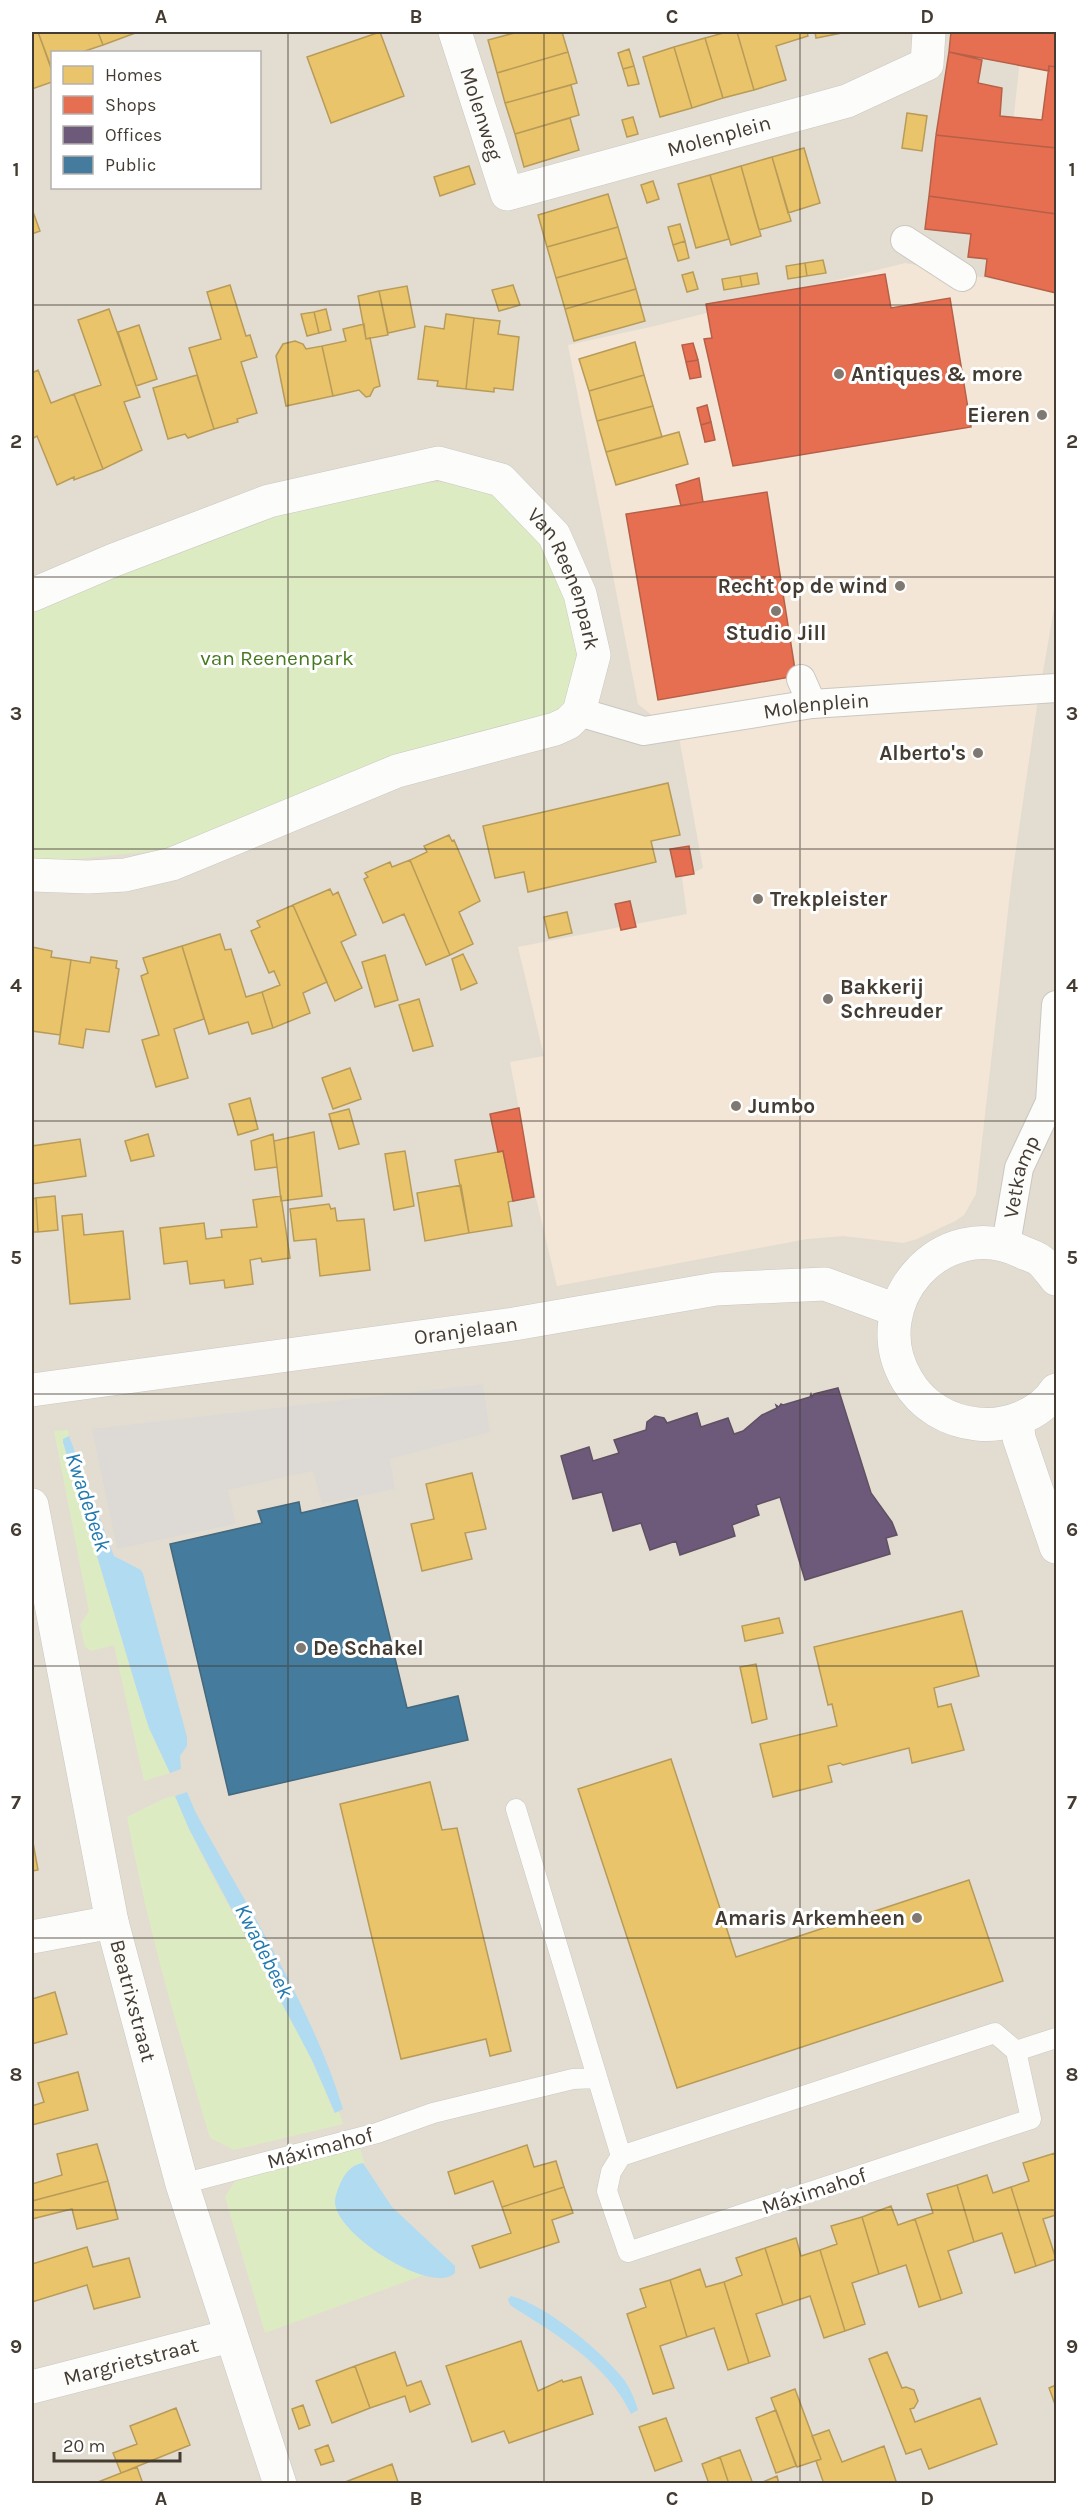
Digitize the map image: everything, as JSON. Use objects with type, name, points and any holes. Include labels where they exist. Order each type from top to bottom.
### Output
[{"type":"street","name":"Molenweg","points":[[455,32],[507,195]]},
{"type":"street","name":"Molenplein","points":[[507,195],[847,101],[927,64],[929,32]]},
{"type":"street","points":[[905,240],[962,278]]},
{"type":"street","name":"Van Reenenpark","points":[[32,596],[114,560],[269,501],[438,463],[501,480],[554,535],[580,594],[594,655],[579,712]]},
{"type":"street","name":"Molenplein","points":[[579,712],[644,731],[807,691],[1056,688]]},
{"type":"street","points":[[32,875],[88,877],[125,875],[172,864],[396,771],[555,729],[568,723],[579,712]]},
{"type":"street","name":"Vetkamp","points":[[1006,1244],[1019,1168],[1050,1102],[1056,1005]]},
{"type":"street","points":[[1056,1280],[1041,1261],[1006,1244],[980,1242],[943,1252],[913,1276],[896,1310],[893,1339],[899,1367],[913,1392],[935,1411],[961,1422],[989,1426],[1017,1420],[1037,1409],[1056,1390]]},
{"type":"street","name":"Oranjelaan","points":[[32,1390],[514,1324],[716,1289],[825,1284],[896,1310]]},
{"type":"street","points":[[1017,1420],[1019,1438],[1056,1547]]},
{"type":"street","name":"Beatrixstraat","points":[[32,1505],[112,1922],[182,2184],[280,2484]]},
{"type":"street","points":[[32,1937],[112,1922]]},
{"type":"street","name":"Margrietstraat","points":[[32,2387],[230,2336]]},
{"type":"lane","points":[[516,1809],[621,2156],[995,2033],[1016,2051],[1056,2038]]},
{"type":"lane","name":"Máximahof","points":[[621,2156],[611,2172],[607,2192],[628,2252],[1030,2119],[1016,2051]]},
{"type":"lane","name":"Máximahof","points":[[182,2184],[377,2133],[433,2113],[573,2079],[597,2078]]},
{"type":"shaded area","points":[[32,32],[1056,32],[1056,2483],[32,2483]]},
{"type":"shaded area","points":[[1023,32],[1056,32],[1056,597],[1012,876],[976,1194],[964,1215],[917,1239],[903,1243],[843,1236],[807,1239],[557,1286],[536,1198],[510,1062],[544,1056],[518,947],[687,914],[682,878],[703,868],[679,737],[638,704],[568,345],[655,326],[905,263],[996,280]]},
{"type":"shaded area","points":[[483,1384],[490,1432],[390,1459],[395,1489],[322,1504],[313,1471],[228,1490],[236,1524],[117,1549],[92,1429]]},
{"type":"green space","name":"van Reenenpark","points":[[469,482],[509,497],[563,545],[589,630],[565,710],[173,849],[47,862],[32,861],[32,608],[232,524],[409,483]]},
{"type":"green space","points":[[68,1430],[69,1436],[63,1439],[63,1442],[149,1728],[170,1773],[144,1781],[114,1645],[91,1651],[85,1647],[80,1625],[89,1611],[54,1431]]},
{"type":"green space","points":[[175,1796],[213,1876],[298,2032],[334,2113],[339,2112],[343,2124],[234,2150],[210,2138],[154,1939],[127,1817],[165,1798]]},
{"type":"green space","points":[[360,2148],[365,2165],[363,2163],[377,2253],[424,2275],[265,2333],[225,2197],[238,2176]]},
{"type":"water","name":"Kwadebeek","points":[[69,1436],[114,1556],[141,1570],[143,1574],[187,1737],[187,1746],[180,1756],[181,1769],[170,1773],[149,1728],[137,1690],[63,1442],[63,1439]]},
{"type":"water","name":"Kwadebeek","points":[[187,1792],[196,1813],[277,1958],[314,2032],[343,2109],[335,2113],[312,2060],[189,1829],[175,1796]]},
{"type":"water","points":[[363,2163],[392,2207],[455,2266],[455,2273],[443,2278],[427,2276],[407,2269],[367,2245],[351,2230],[339,2215],[335,2202],[346,2173]]},
{"type":"water","points":[[511,2296],[557,2319],[603,2357],[625,2381],[638,2410],[631,2414],[621,2396],[594,2365],[562,2339],[510,2305],[508,2299]]},
{"type":"building: Homes","points":[[32,32],[38,32],[51,68],[51,82],[32,89]]},
{"type":"building: Homes","points":[[38,32],[98,32],[103,45],[85,51],[51,51],[50,64]]},
{"type":"building: Homes","points":[[98,32],[138,32],[103,45]]},
{"type":"building: Homes","points":[[380,32],[404,96],[331,123],[307,57]]},
{"type":"building: Homes","points":[[518,32],[562,32],[568,52],[497,73],[488,40]]},
{"type":"building: Homes","points":[[727,32],[737,32],[754,90],[723,98],[705,38]]},
{"type":"building: Homes","points":[[737,32],[807,32],[808,36],[776,46],[786,80],[754,90]]},
{"type":"building: Homes","points":[[815,32],[847,32],[816,38]]},
{"type":"building: Homes","points":[[705,38],[723,98],[692,108],[674,47]]},
{"type":"building: Homes","points":[[674,47],[692,108],[660,117],[643,57]]},
{"type":"building: Homes","points":[[629,49],[634,66],[623,69],[618,53]]},
{"type":"building: Homes","points":[[568,52],[577,83],[505,103],[497,73]]},
{"type":"building: Homes","points":[[634,66],[639,84],[628,86],[623,69]]},
{"type":"building: Homes","points":[[571,85],[579,115],[515,134],[505,103]]},
{"type":"building: Homes","points":[[907,113],[927,116],[922,151],[902,148]]},
{"type":"building: Homes","points":[[633,117],[638,134],[627,137],[622,120]]},
{"type":"building: Homes","points":[[570,118],[579,150],[524,167],[515,134]]},
{"type":"building: Homes","points":[[804,148],[820,203],[788,213],[772,157]]},
{"type":"building: Homes","points":[[772,157],[791,221],[759,230],[741,166]]},
{"type":"building: Homes","points":[[469,166],[475,184],[440,196],[434,177]]},
{"type":"building: Homes","points":[[741,166],[761,236],[731,245],[710,175]]},
{"type":"building: Homes","points":[[710,175],[729,239],[696,248],[678,184]]},
{"type":"building: Homes","points":[[653,181],[659,199],[647,203],[641,185]]},
{"type":"building: Homes","points":[[608,194],[618,227],[547,247],[538,215]]},
{"type":"building: Homes","points":[[32,209],[40,231],[32,234]]},
{"type":"building: Homes","points":[[680,224],[685,241],[673,245],[668,227]]},
{"type":"building: Homes","points":[[618,227],[627,258],[556,278],[547,247]]},
{"type":"building: Homes","points":[[685,241],[689,258],[678,261],[673,245]]},
{"type":"building: Homes","points":[[627,258],[636,289],[565,309],[556,278]]},
{"type":"building: Homes","points":[[823,260],[826,273],[807,276],[805,263]]},
{"type":"building: Homes","points":[[805,263],[807,276],[788,279],[786,266]]},
{"type":"building: Homes","points":[[693,272],[698,289],[687,292],[682,275]]},
{"type":"building: Homes","points":[[757,273],[759,284],[742,287],[740,276]]},
{"type":"building: Homes","points":[[740,276],[742,287],[724,290],[722,279]]},
{"type":"building: Homes","points":[[230,285],[246,336],[250,335],[257,357],[241,362],[257,413],[237,419],[238,422],[214,429],[189,348],[221,339],[207,292]]},
{"type":"building: Homes","points":[[513,285],[520,305],[499,311],[492,290]]},
{"type":"building: Homes","points":[[407,286],[415,327],[388,333],[379,291]]},
{"type":"building: Homes","points":[[636,289],[645,321],[574,341],[565,309]]},
{"type":"building: Homes","points":[[379,291],[388,335],[366,339],[358,296]]},
{"type":"building: Homes","points":[[109,309],[140,397],[124,402],[142,450],[103,469],[74,394],[101,385],[78,320]]},
{"type":"building: Homes","points":[[326,309],[331,330],[319,333],[314,312]]},
{"type":"building: Homes","points":[[314,312],[319,333],[307,336],[301,314]]},
{"type":"building: Homes","points":[[446,314],[474,318],[466,389],[437,386],[438,381],[418,379],[425,326],[444,329]]},
{"type":"building: Homes","points":[[474,318],[500,321],[498,334],[519,337],[513,390],[494,388],[494,392],[466,389]]},
{"type":"building: Homes","points":[[364,324],[366,339],[370,338],[380,386],[374,388],[370,396],[366,397],[359,390],[333,396],[322,346],[346,341],[343,329]]},
{"type":"building: Homes","points":[[139,325],[157,379],[136,386],[118,332]]},
{"type":"building: Homes","points":[[295,341],[303,344],[306,349],[322,346],[333,396],[286,406],[276,356],[283,344]]},
{"type":"building: Homes","points":[[635,342],[644,375],[589,391],[579,359]]},
{"type":"building: Homes","points":[[38,370],[51,403],[74,394],[103,469],[74,480],[74,477],[57,485],[37,436],[32,439],[32,373]]},
{"type":"building: Homes","points":[[197,375],[214,429],[188,438],[185,434],[168,439],[153,388]]},
{"type":"building: Homes","points":[[644,375],[653,406],[597,421],[589,391]]},
{"type":"building: Homes","points":[[653,406],[662,437],[606,452],[597,421]]},
{"type":"building: Homes","points":[[679,432],[688,464],[616,485],[606,452]]},
{"type":"building: Homes","points":[[668,783],[680,835],[651,841],[656,862],[528,892],[524,872],[495,878],[483,826]]},
{"type":"building: Homes","points":[[449,835],[452,841],[454,840],[480,901],[459,912],[473,944],[450,955],[410,860],[427,852],[424,846]]},
{"type":"building: Homes","points":[[410,860],[450,955],[426,965],[404,914],[383,923],[364,879],[368,877],[365,873],[390,862],[392,867]]},
{"type":"building: Homes","points":[[330,889],[333,895],[338,892],[356,935],[341,942],[362,988],[335,1001],[293,905]]},
{"type":"building: Homes","points":[[293,905],[327,982],[303,993],[310,1013],[273,1028],[262,992],[280,985],[274,971],[269,973],[251,931],[260,927],[257,921]]},
{"type":"building: Homes","points":[[567,912],[572,933],[549,938],[544,917]]},
{"type":"building: Homes","points":[[220,934],[225,950],[231,949],[246,997],[262,992],[273,1028],[252,1034],[248,1022],[209,1034],[182,946]]},
{"type":"building: Homes","points":[[182,946],[204,1019],[174,1029],[188,1078],[156,1087],[142,1040],[159,1035],[141,976],[148,973],[143,958]]},
{"type":"building: Homes","points":[[32,947],[52,951],[51,957],[71,960],[60,1035],[32,1031]]},
{"type":"building: Homes","points":[[463,954],[477,983],[461,990],[452,959]]},
{"type":"building: Homes","points":[[385,955],[398,1000],[375,1007],[362,962]]},
{"type":"building: Homes","points":[[91,957],[117,961],[116,968],[119,969],[109,1032],[86,1029],[83,1048],[59,1044],[71,960],[90,963]]},
{"type":"building: Homes","points":[[419,999],[433,1046],[413,1051],[399,1005]]},
{"type":"building: Homes","points":[[350,1068],[361,1099],[333,1109],[322,1078]]},
{"type":"building: Homes","points":[[250,1098],[258,1129],[238,1135],[229,1104]]},
{"type":"building: Homes","points":[[349,1109],[359,1144],[339,1149],[329,1114]]},
{"type":"building: Homes","points":[[314,1132],[322,1196],[281,1201],[274,1141]]},
{"type":"building: Homes","points":[[148,1134],[154,1156],[131,1161],[125,1141]]},
{"type":"building: Homes","points":[[273,1134],[277,1167],[255,1170],[251,1141]]},
{"type":"building: Homes","points":[[80,1139],[86,1176],[32,1184],[32,1146]]},
{"type":"building: Homes","points":[[405,1151],[414,1206],[394,1210],[385,1154]]},
{"type":"building: Homes","points":[[503,1151],[513,1201],[508,1202],[512,1226],[469,1233],[455,1160]]},
{"type":"building: Homes","points":[[461,1185],[469,1233],[425,1241],[417,1193]]},
{"type":"building: Homes","points":[[55,1196],[58,1230],[38,1232],[36,1198]]},
{"type":"building: Homes","points":[[281,1196],[290,1258],[262,1262],[261,1258],[250,1260],[253,1284],[225,1288],[224,1280],[190,1284],[187,1261],[164,1264],[160,1228],[204,1223],[206,1239],[222,1237],[221,1230],[257,1227],[253,1200]]},
{"type":"building: Homes","points":[[36,1198],[38,1232],[32,1232],[32,1199]]},
{"type":"building: Homes","points":[[329,1204],[331,1209],[335,1208],[337,1221],[364,1219],[370,1270],[320,1276],[316,1239],[294,1241],[290,1209]]},
{"type":"building: Homes","points":[[82,1214],[84,1235],[123,1231],[130,1299],[70,1304],[62,1216]]},
{"type":"building: Homes","points":[[472,1473],[486,1529],[465,1533],[472,1559],[422,1571],[411,1524],[434,1519],[426,1484]]},
{"type":"building: Homes","points":[[962,1611],[979,1676],[934,1688],[938,1707],[951,1704],[964,1750],[912,1763],[909,1748],[843,1765],[840,1763],[828,1766],[832,1782],[773,1797],[760,1744],[837,1726],[832,1704],[828,1705],[814,1647]]},
{"type":"building: Homes","points":[[779,1618],[783,1633],[745,1641],[742,1626]]},
{"type":"building: Homes","points":[[756,1664],[767,1719],[752,1723],[740,1667]]},
{"type":"building: Homes","name":"Amaris Arkemheen","points":[[671,1759],[736,1957],[969,1880],[1003,1981],[677,2088],[578,1789]]},
{"type":"building: Homes","points":[[430,1782],[442,1830],[457,1828],[511,2051],[490,2056],[486,2039],[401,2059],[340,1804]]},
{"type":"building: Homes","points":[[32,1837],[38,1870],[32,1871]]},
{"type":"building: Homes","points":[[55,1992],[67,2034],[32,2044],[32,1999]]},
{"type":"building: Homes","points":[[78,2072],[88,2110],[32,2125],[32,2106],[44,2102],[38,2083]]},
{"type":"building: Homes","points":[[97,2144],[108,2181],[32,2201],[32,2184],[62,2175],[57,2154]]},
{"type":"building: Homes","points":[[527,2145],[534,2167],[556,2161],[564,2187],[502,2207],[493,2181],[455,2194],[448,2172]]},
{"type":"building: Homes","points":[[1055,2153],[1056,2215],[1043,2219],[1056,2259],[1036,2266],[1011,2187],[1029,2181],[1023,2163]]},
{"type":"building: Homes","points":[[987,2175],[993,2193],[1011,2187],[1036,2266],[1015,2273],[1002,2233],[974,2242],[957,2185]]},
{"type":"building: Homes","points":[[108,2181],[118,2219],[77,2229],[72,2209],[32,2219],[32,2201]]},
{"type":"building: Homes","points":[[957,2185],[974,2242],[948,2251],[962,2293],[941,2300],[915,2219],[933,2213],[927,2194]]},
{"type":"building: Homes","points":[[564,2187],[573,2213],[552,2220],[559,2242],[480,2268],[472,2246],[511,2233],[502,2207]]},
{"type":"building: Homes","points":[[891,2206],[898,2225],[915,2219],[941,2300],[919,2307],[906,2265],[879,2274],[862,2217]]},
{"type":"building: Homes","points":[[862,2217],[879,2274],[852,2283],[865,2324],[845,2331],[820,2250],[837,2244],[831,2226]]},
{"type":"building: Homes","points":[[796,2238],[801,2256],[820,2250],[845,2331],[824,2338],[810,2296],[783,2305],[765,2248]]},
{"type":"building: Homes","points":[[87,2247],[93,2267],[129,2258],[140,2297],[94,2309],[87,2285],[32,2302],[32,2264]]},
{"type":"building: Homes","points":[[765,2248],[783,2305],[756,2314],[770,2356],[749,2363],[724,2282],[742,2275],[736,2258]]},
{"type":"building: Homes","points":[[700,2269],[706,2287],[724,2282],[749,2363],[728,2370],[714,2328],[687,2337],[670,2280]]},
{"type":"building: Homes","points":[[670,2280],[687,2337],[660,2346],[674,2388],[653,2394],[627,2314],[646,2307],[640,2289]]},
{"type":"building: Homes","points":[[521,2341],[538,2391],[562,2380],[563,2382],[581,2377],[593,2414],[509,2443],[504,2431],[472,2442],[446,2366]]},
{"type":"building: Homes","points":[[395,2352],[407,2386],[421,2381],[430,2404],[410,2412],[405,2396],[370,2408],[355,2366]]},
{"type":"building: Homes","points":[[887,2352],[902,2388],[914,2390],[918,2401],[914,2408],[910,2409],[915,2422],[980,2398],[997,2444],[929,2469],[921,2449],[906,2454],[869,2359]]},
{"type":"building: Homes","points":[[355,2366],[370,2408],[332,2423],[316,2381]]},
{"type":"building: Homes","points":[[1056,2385],[1056,2407],[1049,2388]]},
{"type":"building: Homes","points":[[795,2389],[821,2459],[797,2467],[771,2398]]},
{"type":"building: Homes","points":[[303,2405],[310,2425],[299,2429],[292,2409]]},
{"type":"building: Homes","points":[[176,2408],[190,2445],[121,2473],[113,2453],[137,2444],[130,2426]]},
{"type":"building: Homes","points":[[776,2410],[796,2466],[776,2473],[756,2418]]},
{"type":"building: Homes","points":[[666,2418],[682,2461],[655,2471],[639,2427]]},
{"type":"building: Homes","points":[[829,2430],[842,2462],[884,2446],[897,2484],[824,2484],[816,2461],[821,2459],[812,2436]]},
{"type":"building: Homes","points":[[328,2445],[334,2461],[321,2465],[315,2450]]},
{"type":"building: Homes","points":[[740,2450],[753,2484],[729,2484],[720,2457]]},
{"type":"building: Homes","points":[[720,2457],[729,2484],[709,2484],[702,2464]]},
{"type":"building: Homes","points":[[392,2464],[398,2482],[395,2484],[340,2484]]},
{"type":"building: Homes","points":[[137,2467],[143,2484],[93,2484],[121,2473]]},
{"type":"building: Homes","points":[[777,2476],[779,2484],[758,2484]]},
{"type":"building: Shops","points":[[951,32],[1056,32],[1056,67],[1049,66],[1049,71],[949,52]]},
{"type":"building: Shops","points":[[949,52],[982,60],[978,83],[1002,88],[1000,116],[1042,120],[1049,66],[1056,67],[1056,148],[936,135]]},
{"type":"building: Shops","points":[[936,135],[1056,148],[1056,214],[929,196]]},
{"type":"building: Shops","points":[[929,196],[1056,214],[1056,293],[985,276],[987,259],[968,257],[971,234],[925,229]]},
{"type":"building: Shops","points":[[885,274],[891,308],[950,298],[971,427],[733,466],[704,339],[712,338],[706,304]]},
{"type":"building: Shops","points":[[693,343],[698,360],[686,362],[682,345]]},
{"type":"building: Shops","points":[[698,360],[701,377],[690,379],[686,362]]},
{"type":"building: Shops","points":[[707,405],[711,422],[701,425],[697,408]]},
{"type":"building: Shops","points":[[711,422],[715,440],[705,442],[701,425]]},
{"type":"building: Shops","points":[[699,478],[703,502],[681,506],[676,485]]},
{"type":"building: Shops","points":[[767,492],[796,676],[658,700],[626,514]]},
{"type":"building: Shops","points":[[689,846],[694,874],[676,877],[670,849]]},
{"type":"building: Shops","points":[[630,901],[636,927],[621,930],[615,904]]},
{"type":"building: Shops","points":[[519,1108],[534,1197],[513,1201],[503,1151],[498,1152],[490,1114]]},
{"type":"building: Offices","points":[[838,1388],[871,1493],[892,1522],[897,1535],[886,1538],[890,1554],[805,1580],[780,1497],[756,1505],[759,1515],[732,1525],[735,1536],[680,1555],[676,1541],[650,1550],[641,1523],[613,1531],[602,1492],[573,1499],[561,1456],[589,1447],[593,1461],[619,1453],[614,1440],[646,1430],[647,1422],[655,1416],[664,1418],[667,1423],[697,1413],[701,1427],[728,1418],[734,1434],[743,1431],[762,1415],[777,1408],[776,1405],[779,1407],[781,1404],[810,1397],[811,1394],[812,1397],[814,1394]]},
{"type":"building: Public","points":[[357,1500],[407,1708],[458,1696],[468,1740],[229,1795],[170,1544],[262,1523],[258,1511],[299,1502],[301,1513]]},
{"type":"place","name":"Antiques & more","points":[[839,374]]},
{"type":"place","name":"Eieren","points":[[1042,415]]},
{"type":"place","name":"Recht op de wind","points":[[900,586]]},
{"type":"place","name":"Studio Jill","points":[[776,611]]},
{"type":"place","name":"Alberto's","points":[[978,753]]},
{"type":"place","name":"Trekpleister","points":[[758,899]]},
{"type":"place","name":"Bakkerij Schreuder","points":[[828,999]]},
{"type":"place","name":"Jumbo","points":[[736,1106]]},
{"type":"place","name":"De Schakel","points":[[301,1648]]},
{"type":"place","name":"Amaris Arkemheen","points":[[917,1918]]}]
